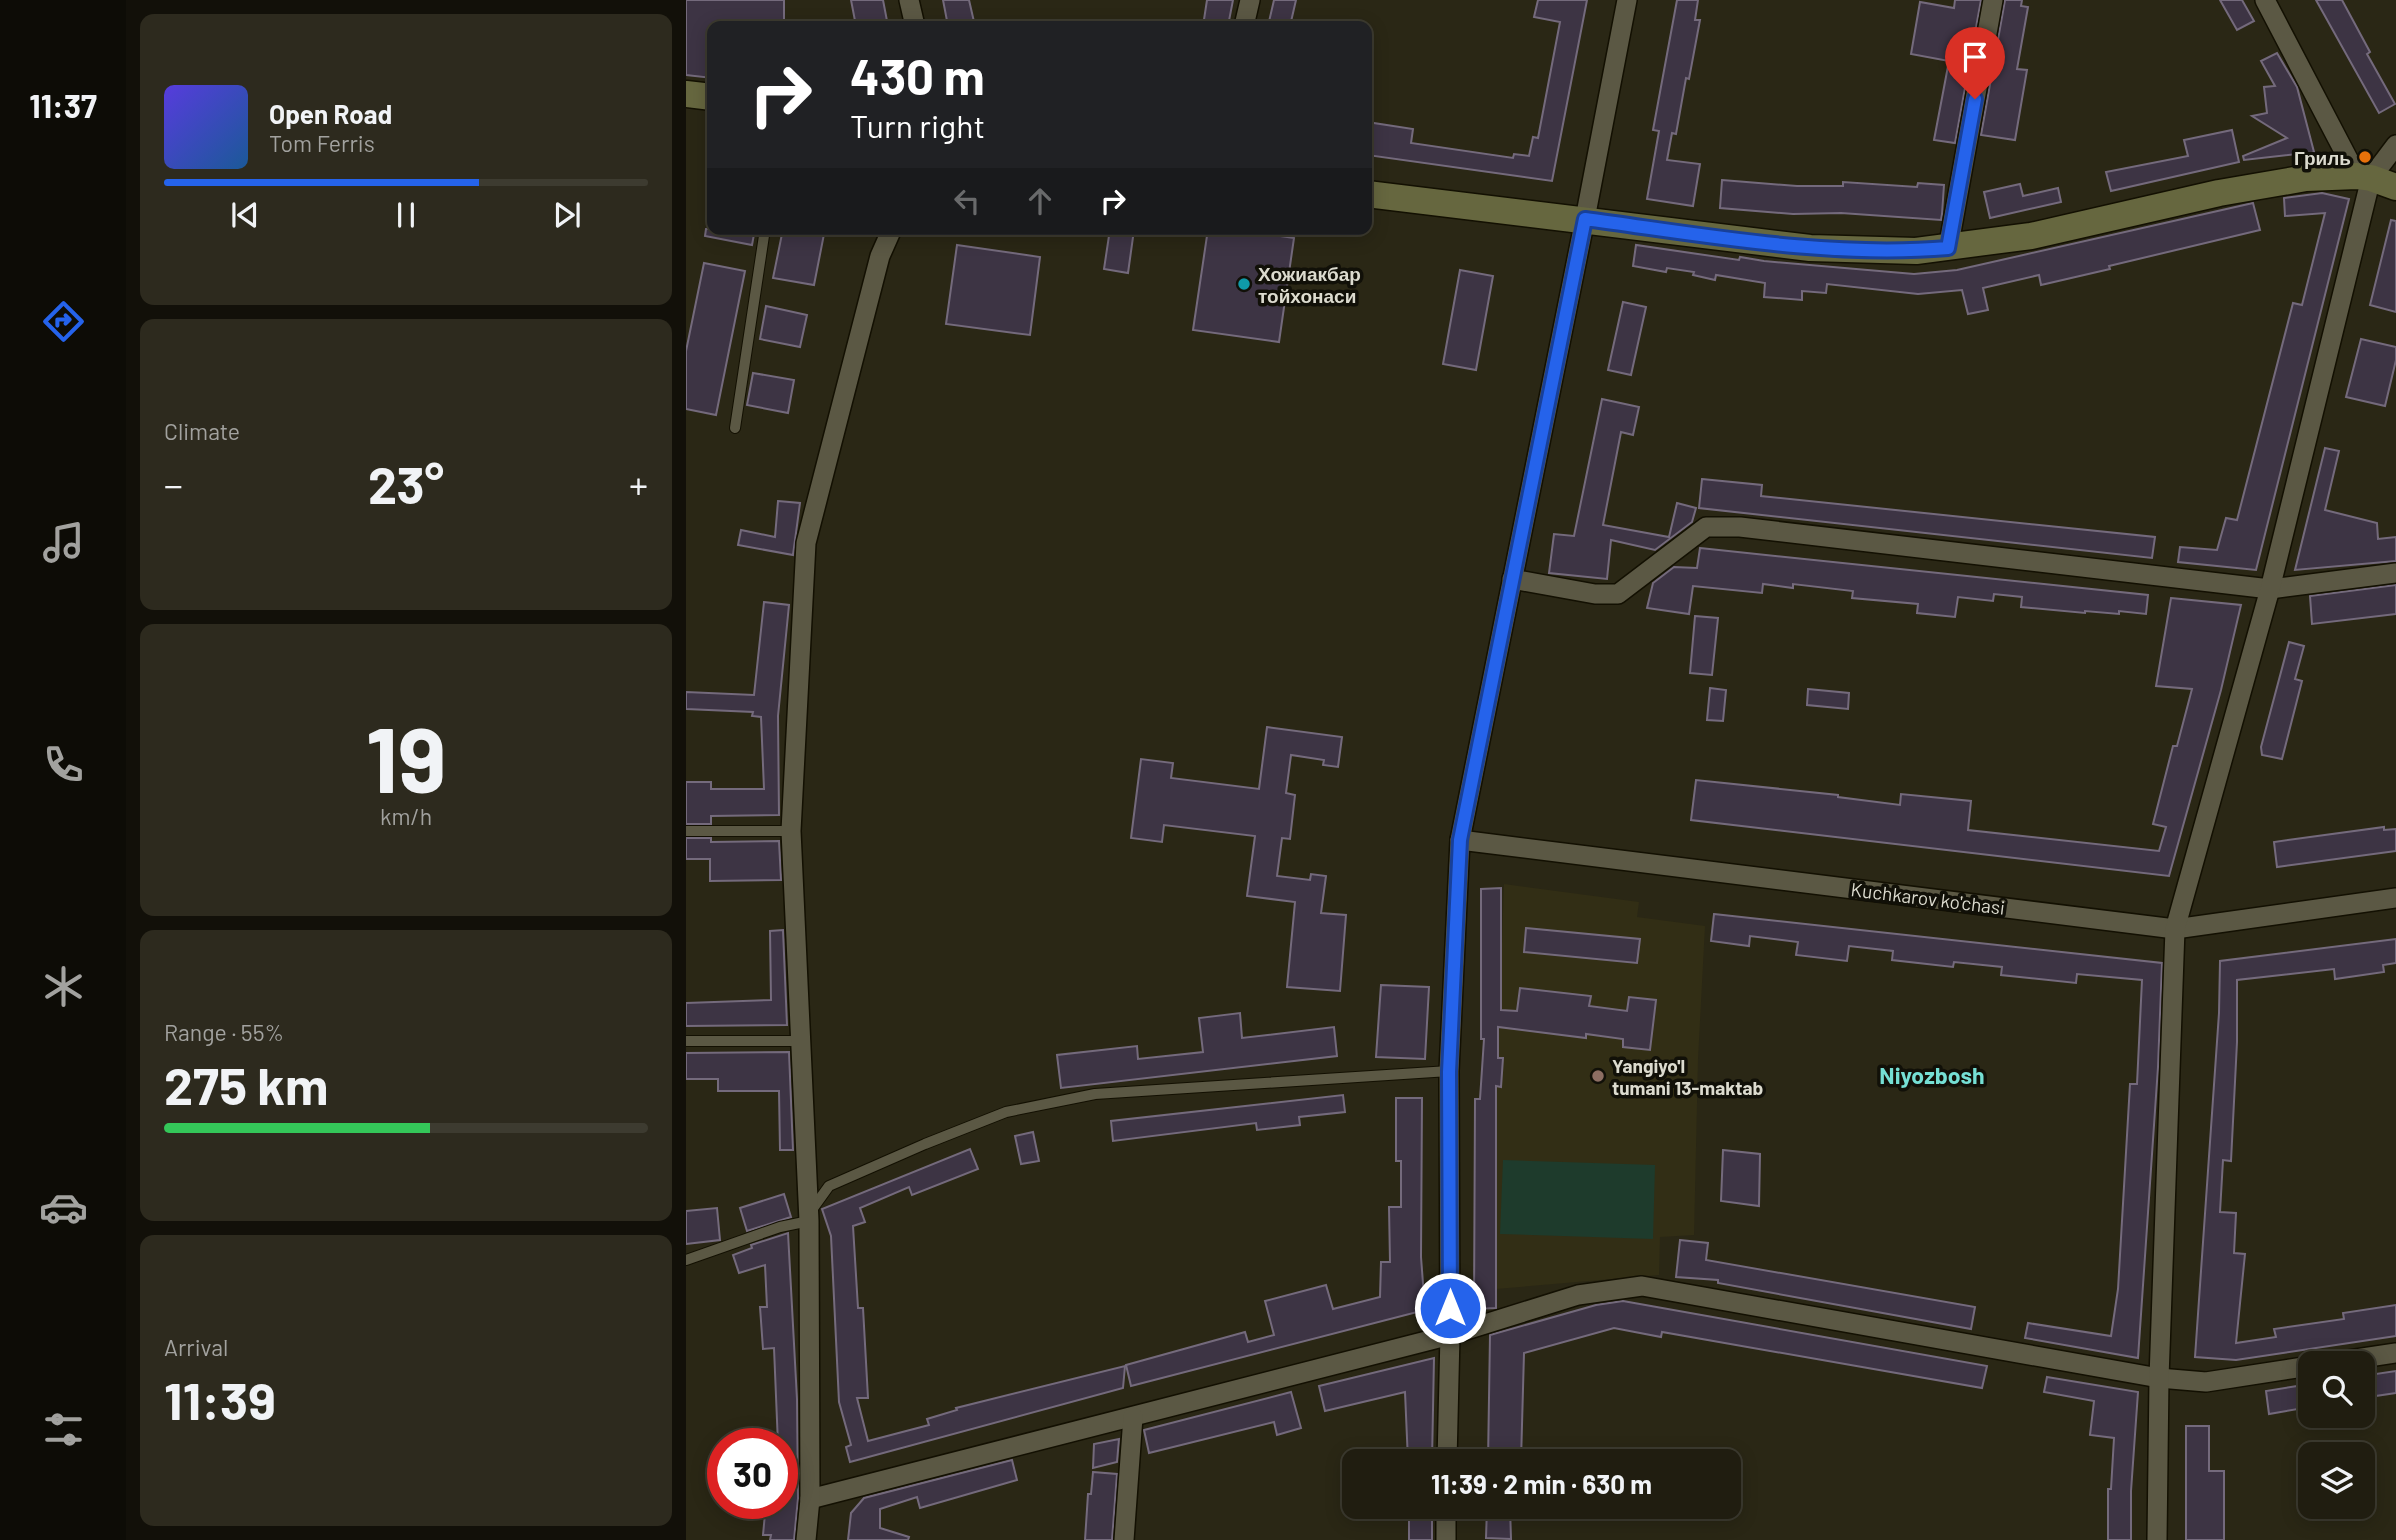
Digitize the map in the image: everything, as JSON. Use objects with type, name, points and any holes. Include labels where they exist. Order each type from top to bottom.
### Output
[{"type":"main road","points":[[686,94],[707,96]]},
{"type":"main road","points":[[1372,195],[1810,248],[1916,251],[2031,236],[2219,193],[2306,178],[2364,177],[2396,187]]},
{"type":"street","points":[[909,0],[914,21]]},
{"type":"street","points":[[1245,21],[1250,0]]},
{"type":"street","points":[[1447,1449],[1450,1335],[1449,1072],[1460,840],[1627,0]]},
{"type":"street","points":[[1948,248],[1993,0]]},
{"type":"street","points":[[2265,0],[2364,177]]},
{"type":"street","points":[[2157,1540],[2159,1378],[2175,929],[2270,589],[2364,177],[2396,145]]},
{"type":"street","points":[[806,1540],[810,1499],[809,1218],[791,831],[806,543],[880,256],[889,235]]},
{"type":"street","points":[[1512,579],[1595,594],[1618,594],[1706,527],[1729,527],[2270,589],[2396,573]]},
{"type":"street","name":"Kuchkarov ko'chasi","points":[[1460,840],[2175,929],[2396,898]]},
{"type":"street","points":[[810,1499],[1450,1335],[1578,1295],[1642,1286],[2159,1378],[2206,1382],[2298,1368]]},
{"type":"street","points":[[2375,1356],[2396,1353]]},
{"type":"street","points":[[1124,1540],[1133,1417]]},
{"type":"street","points":[[1446,1540],[1447,1519]]},
{"type":"lane","points":[[735,428],[764,235]]},
{"type":"lane","points":[[686,831],[791,831]]},
{"type":"lane","points":[[686,1041],[801,1041]]},
{"type":"lane","points":[[686,1260],[809,1218],[829,1186],[1006,1112],[1095,1094],[1449,1072]]},
{"type":"shaded area","name":"Yangiyo'l tumani 13-maktab","points":[[1504,884],[1639,902],[1637,917],[1705,926],[1698,1059],[1694,1235],[1660,1237],[1659,1275],[1496,1289],[1497,1093]]},
{"type":"green space","points":[[1503,1160],[1655,1165],[1653,1239],[1500,1234]]},
{"type":"building","points":[[686,0],[784,0],[784,21],[707,21],[707,77],[686,75]]},
{"type":"building","points":[[851,0],[883,0],[887,21],[855,21]]},
{"type":"building","points":[[943,0],[969,0],[974,21],[947,21]]},
{"type":"building","points":[[1207,0],[1233,0],[1229,21],[1204,21]]},
{"type":"building","points":[[1274,0],[1296,0],[1291,21],[1269,21]]},
{"type":"building","points":[[1538,0],[1587,0],[1552,181],[1372,156],[1372,123],[1413,129],[1411,143],[1513,158],[1514,154],[1529,156],[1533,137],[1538,138],[1560,22],[1534,17]]},
{"type":"building","points":[[1677,0],[1698,0],[1695,20],[1700,20],[1689,79],[1686,78],[1676,134],[1672,133],[1667,160],[1700,164],[1693,206],[1647,199],[1659,131],[1653,130]]},
{"type":"building","points":[[1955,0],[1981,0],[1955,143],[1934,140],[1949,61],[1911,54],[1920,2],[1954,8]]},
{"type":"building","points":[[2005,0],[2022,0],[2021,6],[2028,7],[2017,69],[2027,70],[2015,140],[1981,135]]},
{"type":"building","points":[[2220,0],[2242,0],[2254,21],[2237,30]]},
{"type":"building","points":[[2316,0],[2342,0],[2370,52],[2367,54],[2395,104],[2379,113]]},
{"type":"building","points":[[2277,53],[2297,87],[2314,152],[2244,160],[2243,156],[2287,138],[2252,116],[2267,113],[2264,87],[2275,86],[2261,61]]},
{"type":"building","points":[[2232,130],[2239,162],[2111,191],[2106,172],[2188,156],[2184,140]]},
{"type":"building","points":[[1722,180],[1797,186],[1843,186],[1843,182],[1917,187],[1918,183],[1944,185],[1941,220],[1720,208]]},
{"type":"building","points":[[2020,184],[2023,196],[2058,188],[2061,202],[1990,218],[1984,192]]},
{"type":"building","points":[[2322,193],[2349,199],[2256,570],[2178,562],[2180,547],[2217,550],[2226,518],[2237,520],[2293,303],[2302,305],[2325,213],[2285,216],[2284,198]]},
{"type":"building","points":[[2253,203],[2260,230],[2041,285],[2039,275],[1983,288],[1988,310],[1968,314],[1962,290],[1918,294],[1827,284],[1826,293],[1802,291],[1802,300],[1764,297],[1765,283],[1716,275],[1715,280],[1693,275],[1694,272],[1667,268],[1666,272],[1633,266],[1636,245],[1739,260],[1740,257],[1914,274],[1957,270]]},
{"type":"building","points":[[2391,220],[2396,221],[2396,312],[2370,305]]},
{"type":"building","points":[[706,229],[707,235],[754,235],[752,245],[705,236]]},
{"type":"building","points":[[782,235],[824,235],[814,285],[773,278]]},
{"type":"building","points":[[1109,235],[1133,235],[1128,273],[1104,269]]},
{"type":"building","name":"Хожиакбар тойхонаси","points":[[1207,235],[1273,235],[1294,238],[1279,342],[1193,330]]},
{"type":"building","points":[[957,245],[1040,257],[1030,335],[946,324]]},
{"type":"building","points":[[704,263],[745,271],[716,415],[686,409],[686,351]]},
{"type":"building","points":[[1460,270],[1493,276],[1476,370],[1443,364]]},
{"type":"building","points":[[1623,302],[1646,307],[1631,375],[1608,370]]},
{"type":"building","points":[[766,306],[807,315],[800,347],[760,339]]},
{"type":"building","points":[[2361,339],[2396,347],[2396,360],[2385,406],[2346,397]]},
{"type":"building","points":[[753,373],[794,380],[788,413],[747,405]]},
{"type":"building","points":[[1602,399],[1639,407],[1633,435],[1621,432],[1603,525],[1669,537],[1677,503],[1696,508],[1692,522],[1655,550],[1611,540],[1607,579],[1549,573],[1554,534],[1574,536]]},
{"type":"building","points":[[2325,448],[2339,451],[2325,510],[2377,523],[2378,539],[2396,537],[2396,561],[2295,570]]},
{"type":"building","points":[[1702,479],[1762,485],[1761,496],[2155,537],[2152,558],[1699,508]]},
{"type":"building","points":[[778,501],[800,503],[793,555],[738,545],[741,530],[775,537]]},
{"type":"building","points":[[1700,548],[2148,595],[2146,614],[2119,611],[2119,614],[2085,613],[2021,607],[2022,597],[1994,594],[1993,601],[1958,597],[1955,617],[1917,613],[1918,604],[1852,598],[1853,591],[1793,584],[1793,588],[1763,584],[1762,593],[1693,586],[1689,614],[1647,608],[1653,583],[1674,567],[1697,568]]},
{"type":"building","points":[[2396,585],[2396,614],[2312,624],[2310,596]]},
{"type":"building","points":[[2171,598],[2241,605],[2221,690],[2169,876],[1691,820],[1696,780],[1838,795],[1900,805],[1901,794],[1971,801],[1968,830],[2159,851],[2166,827],[2153,824],[2173,746],[2177,746],[2192,689],[2156,686]]},
{"type":"building","points":[[764,602],[789,605],[778,716],[779,815],[711,816],[711,824],[686,824],[686,782],[711,782],[711,789],[764,789],[761,717],[752,716],[753,712],[686,709],[686,692],[754,695]]},
{"type":"building","points":[[1695,616],[1718,618],[1712,675],[1690,673]]},
{"type":"building","points":[[2289,642],[2304,646],[2295,679],[2302,681],[2282,759],[2262,755],[2261,747]]},
{"type":"building","points":[[1710,688],[1726,690],[1723,721],[1707,720]]},
{"type":"building","points":[[1808,689],[1849,693],[1848,709],[1807,705]]},
{"type":"building","points":[[1267,727],[1342,737],[1338,767],[1323,765],[1324,760],[1291,755],[1286,793],[1295,795],[1290,839],[1282,838],[1277,876],[1310,880],[1311,874],[1326,876],[1321,913],[1346,915],[1340,991],[1287,987],[1295,902],[1247,896],[1255,836],[1164,825],[1162,842],[1131,838],[1141,759],[1173,763],[1171,778],[1259,789]]},
{"type":"building","points":[[2384,827],[2384,830],[2396,829],[2396,851],[2277,867],[2274,842]]},
{"type":"building","points":[[686,838],[711,838],[711,842],[779,841],[781,880],[710,881],[710,859],[686,859]]},
{"type":"building","points":[[1501,888],[1501,1010],[1517,1011],[1520,988],[1591,996],[1589,1006],[1627,1011],[1629,997],[1656,1000],[1650,1050],[1623,1047],[1623,1039],[1586,1034],[1586,1038],[1498,1027],[1498,1058],[1503,1058],[1501,1087],[1496,1086],[1496,1308],[1474,1309],[1475,1099],[1480,1099],[1484,1039],[1481,1039],[1481,889]]},
{"type":"building","points":[[1714,914],[2162,963],[2158,1067],[2138,1358],[2025,1338],[2028,1323],[2111,1336],[2118,1289],[2130,1084],[2137,1084],[2142,980],[2077,974],[2076,983],[2001,975],[2002,967],[1954,962],[1953,967],[1892,960],[1893,951],[1849,946],[1847,961],[1796,955],[1798,942],[1750,936],[1749,946],[1711,941]]},
{"type":"building","points":[[1526,928],[1640,939],[1637,963],[1524,952]]},
{"type":"building","points":[[783,930],[787,1025],[686,1026],[686,1003],[771,1000],[770,931]]},
{"type":"building","points":[[2396,939],[2396,963],[2383,965],[2384,972],[2335,979],[2334,969],[2237,980],[2231,1161],[2223,1160],[2220,1212],[2236,1213],[2234,1253],[2245,1254],[2236,1343],[2276,1337],[2274,1329],[2344,1319],[2343,1313],[2396,1305],[2396,1336],[2236,1360],[2195,1357],[2219,1013],[2220,961]]},
{"type":"building","points":[[1381,985],[1429,987],[1425,1059],[1376,1057]]},
{"type":"building","points":[[1240,1013],[1242,1038],[1334,1027],[1337,1056],[1061,1088],[1057,1055],[1137,1046],[1138,1059],[1203,1052],[1199,1018]]},
{"type":"building","points":[[789,1052],[793,1150],[780,1150],[779,1091],[718,1091],[718,1079],[686,1079],[686,1053]]},
{"type":"building","points":[[1343,1095],[1345,1112],[1299,1117],[1300,1125],[1257,1130],[1256,1123],[1113,1141],[1111,1121]]},
{"type":"building","points":[[1396,1098],[1422,1098],[1421,1257],[1425,1310],[1131,1386],[1126,1365],[1245,1332],[1248,1342],[1274,1335],[1265,1301],[1326,1285],[1333,1309],[1380,1297],[1381,1262],[1390,1262],[1389,1207],[1401,1207],[1401,1161],[1396,1161]]},
{"type":"building","points":[[1033,1132],[1039,1161],[1021,1164],[1015,1136]]},
{"type":"building","points":[[970,1149],[978,1169],[912,1195],[909,1187],[860,1208],[865,1222],[853,1226],[858,1308],[863,1308],[868,1398],[857,1398],[868,1441],[929,1425],[927,1419],[957,1410],[956,1408],[1125,1366],[1123,1388],[850,1462],[846,1447],[851,1445],[839,1402],[831,1236],[822,1209]]},
{"type":"building","points":[[1723,1150],[1760,1154],[1759,1206],[1721,1201]]},
{"type":"building","points":[[784,1194],[791,1217],[747,1231],[740,1208]]},
{"type":"building","points":[[717,1208],[720,1240],[686,1244],[686,1211]]},
{"type":"building","points":[[788,1233],[797,1428],[777,1428],[774,1348],[763,1349],[760,1307],[767,1307],[765,1265],[739,1273],[733,1255],[752,1248],[751,1245]]},
{"type":"building","points":[[1680,1240],[1708,1243],[1706,1260],[1975,1307],[1971,1329],[1718,1283],[1718,1280],[1676,1277]]},
{"type":"building","points":[[1623,1301],[1987,1366],[1982,1388],[1662,1332],[1661,1337],[1614,1328],[1524,1353],[1521,1449],[1488,1449],[1490,1335],[1596,1305]]},
{"type":"building","points":[[1434,1358],[1432,1449],[1407,1449],[1405,1392],[1325,1411],[1319,1386]]},
{"type":"building","points":[[2396,1371],[2396,1393],[2375,1396],[2375,1374]]},
{"type":"building","points":[[2047,1377],[2138,1392],[2131,1491],[2131,1540],[2108,1540],[2108,1489],[2111,1489],[2114,1438],[2090,1435],[2094,1401],[2044,1392]]},
{"type":"building","points":[[2298,1386],[2298,1409],[2269,1414],[2266,1391]]},
{"type":"building","points":[[1291,1392],[1301,1428],[1277,1435],[1274,1422],[1149,1453],[1144,1430]]},
{"type":"building","points":[[2186,1426],[2209,1426],[2209,1471],[2224,1471],[2224,1540],[2186,1540]]},
{"type":"building","points":[[1119,1439],[1117,1462],[1093,1468],[1094,1444]]},
{"type":"building","points":[[1012,1460],[1017,1480],[920,1508],[917,1497],[880,1509],[880,1528],[909,1537],[908,1540],[848,1540],[851,1513],[864,1498]]},
{"type":"building","points":[[1093,1472],[1117,1474],[1112,1540],[1085,1540],[1088,1494],[1091,1494]]},
{"type":"building","points":[[764,1519],[796,1519],[794,1540],[770,1540],[771,1535],[763,1535]]},
{"type":"building","points":[[1409,1519],[1432,1519],[1432,1540],[1409,1540]]},
{"type":"building","points":[[1487,1519],[1510,1519],[1511,1539],[1486,1538]]},
{"type":"place","name":"Гриль","points":[[2365,157]]},
{"type":"place","name":"Хожиакбар тойхонаси","points":[[1244,284]]},
{"type":"place","name":"Yangiyo'l tumani 13-maktab","points":[[1598,1076]]},
{"type":"district","name":"Niyozbosh","points":[[1932,1075]]},
{"type":"route","points":[[1450,1308],[1449,1072],[1460,840],[1585,219],[1810,248],[1882,251],[1948,248],[1975,99]]}]
